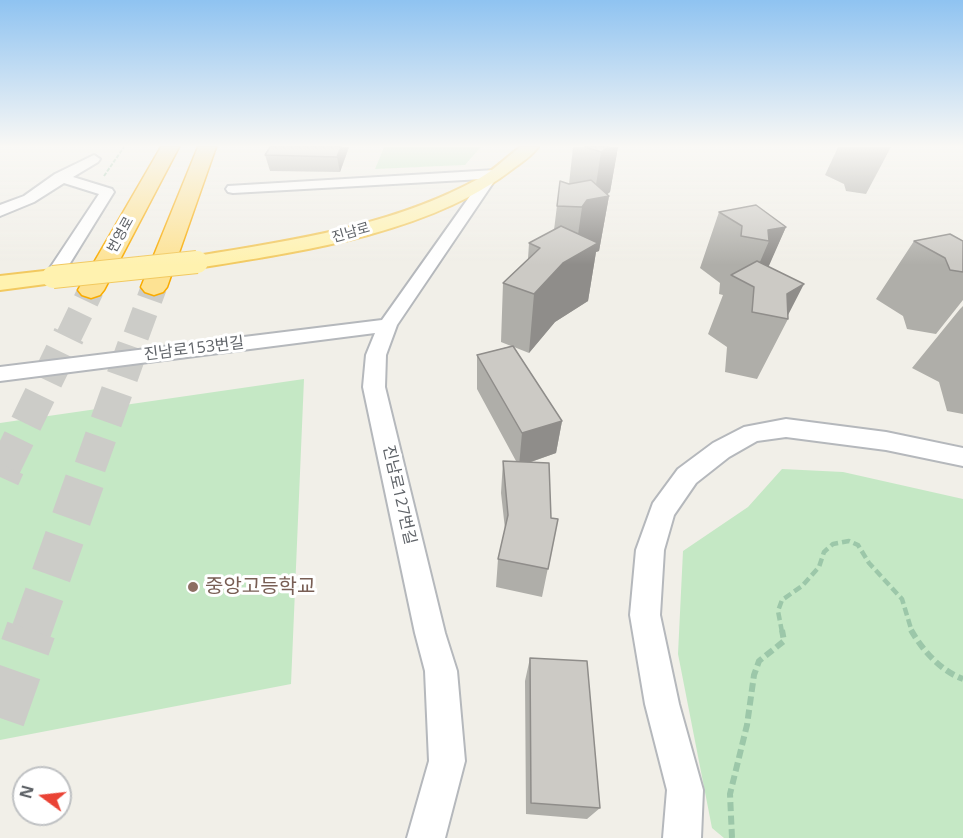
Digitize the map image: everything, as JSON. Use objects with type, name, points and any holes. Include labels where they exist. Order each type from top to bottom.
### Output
[{"type":"highway","name":"번영로","points":[[91,290],[148,186]]},
{"type":"highway","points":[[154,287],[192,186]]},
{"type":"main road","name":"진남로","points":[[53,277],[197,262],[316,243],[391,221],[453,198],[475,186]]},
{"type":"main road","points":[[0,283],[53,277]]},
{"type":"street","points":[[2,208],[26,201],[47,186]]},
{"type":"street","points":[[53,277],[107,192],[83,186]]},
{"type":"street","points":[[233,189],[295,186]]},
{"type":"street","name":"진남로127번길","points":[[426,838],[447,761],[441,671],[430,633],[374,387],[376,355],[388,325],[486,186]]},
{"type":"street","name":"진남로153번길","points":[[0,374],[388,325]]},
{"type":"street","points":[[682,838],[685,790],[662,704],[645,615],[650,550],[662,511],[687,476],[721,450],[752,433],[786,428],[886,441],[963,457]]},
{"type":"path","points":[[105,186],[107,192]]},
{"type":"path","points":[[732,838],[730,794],[747,725],[754,675],[759,662],[783,641],[778,612],[782,600],[802,586],[819,567],[824,552],[833,544],[849,541],[858,545],[862,557],[893,587],[906,606],[909,625],[918,640],[933,659],[955,677],[963,679]]},
{"type":"green space","points":[[304,379],[291,684],[0,740],[0,423]]},
{"type":"green space","points":[[782,469],[843,472],[963,499],[963,838],[724,838],[712,828],[678,654],[683,551],[748,507]]},
{"type":"building","points":[[559,186],[598,186],[609,196],[587,200],[582,207],[557,206]]},
{"type":"building","points":[[756,205],[786,227],[768,230],[769,241],[741,236],[742,226],[719,212]]},
{"type":"building","points":[[561,226],[598,243],[563,263],[534,294],[503,283],[540,248],[529,243]]},
{"type":"building","points":[[950,234],[963,241],[963,272],[950,270],[945,258],[914,241]]},
{"type":"building","points":[[757,261],[804,284],[787,294],[788,319],[752,312],[754,287],[731,275]]},
{"type":"building","points":[[513,346],[562,421],[522,433],[477,355]]},
{"type":"building","points":[[503,461],[549,463],[551,518],[558,519],[548,569],[498,559],[508,515]]},
{"type":"building","points":[[530,658],[587,661],[600,808],[531,803]]},
{"type":"tunnel","points":[[136,336],[154,287]]},
{"type":"tunnel","points":[[69,336],[91,290]]},
{"type":"tunnel","points":[[5,467],[69,335]]},
{"type":"tunnel","points":[[90,467],[137,335]]},
{"type":"tunnel","points":[[0,477],[5,466]]},
{"type":"tunnel","points":[[31,632],[90,466]]},
{"type":"tunnel","points":[[0,718],[31,630]]},
{"type":"place","name":"중앙고등학교","points":[[193,587]]}]
